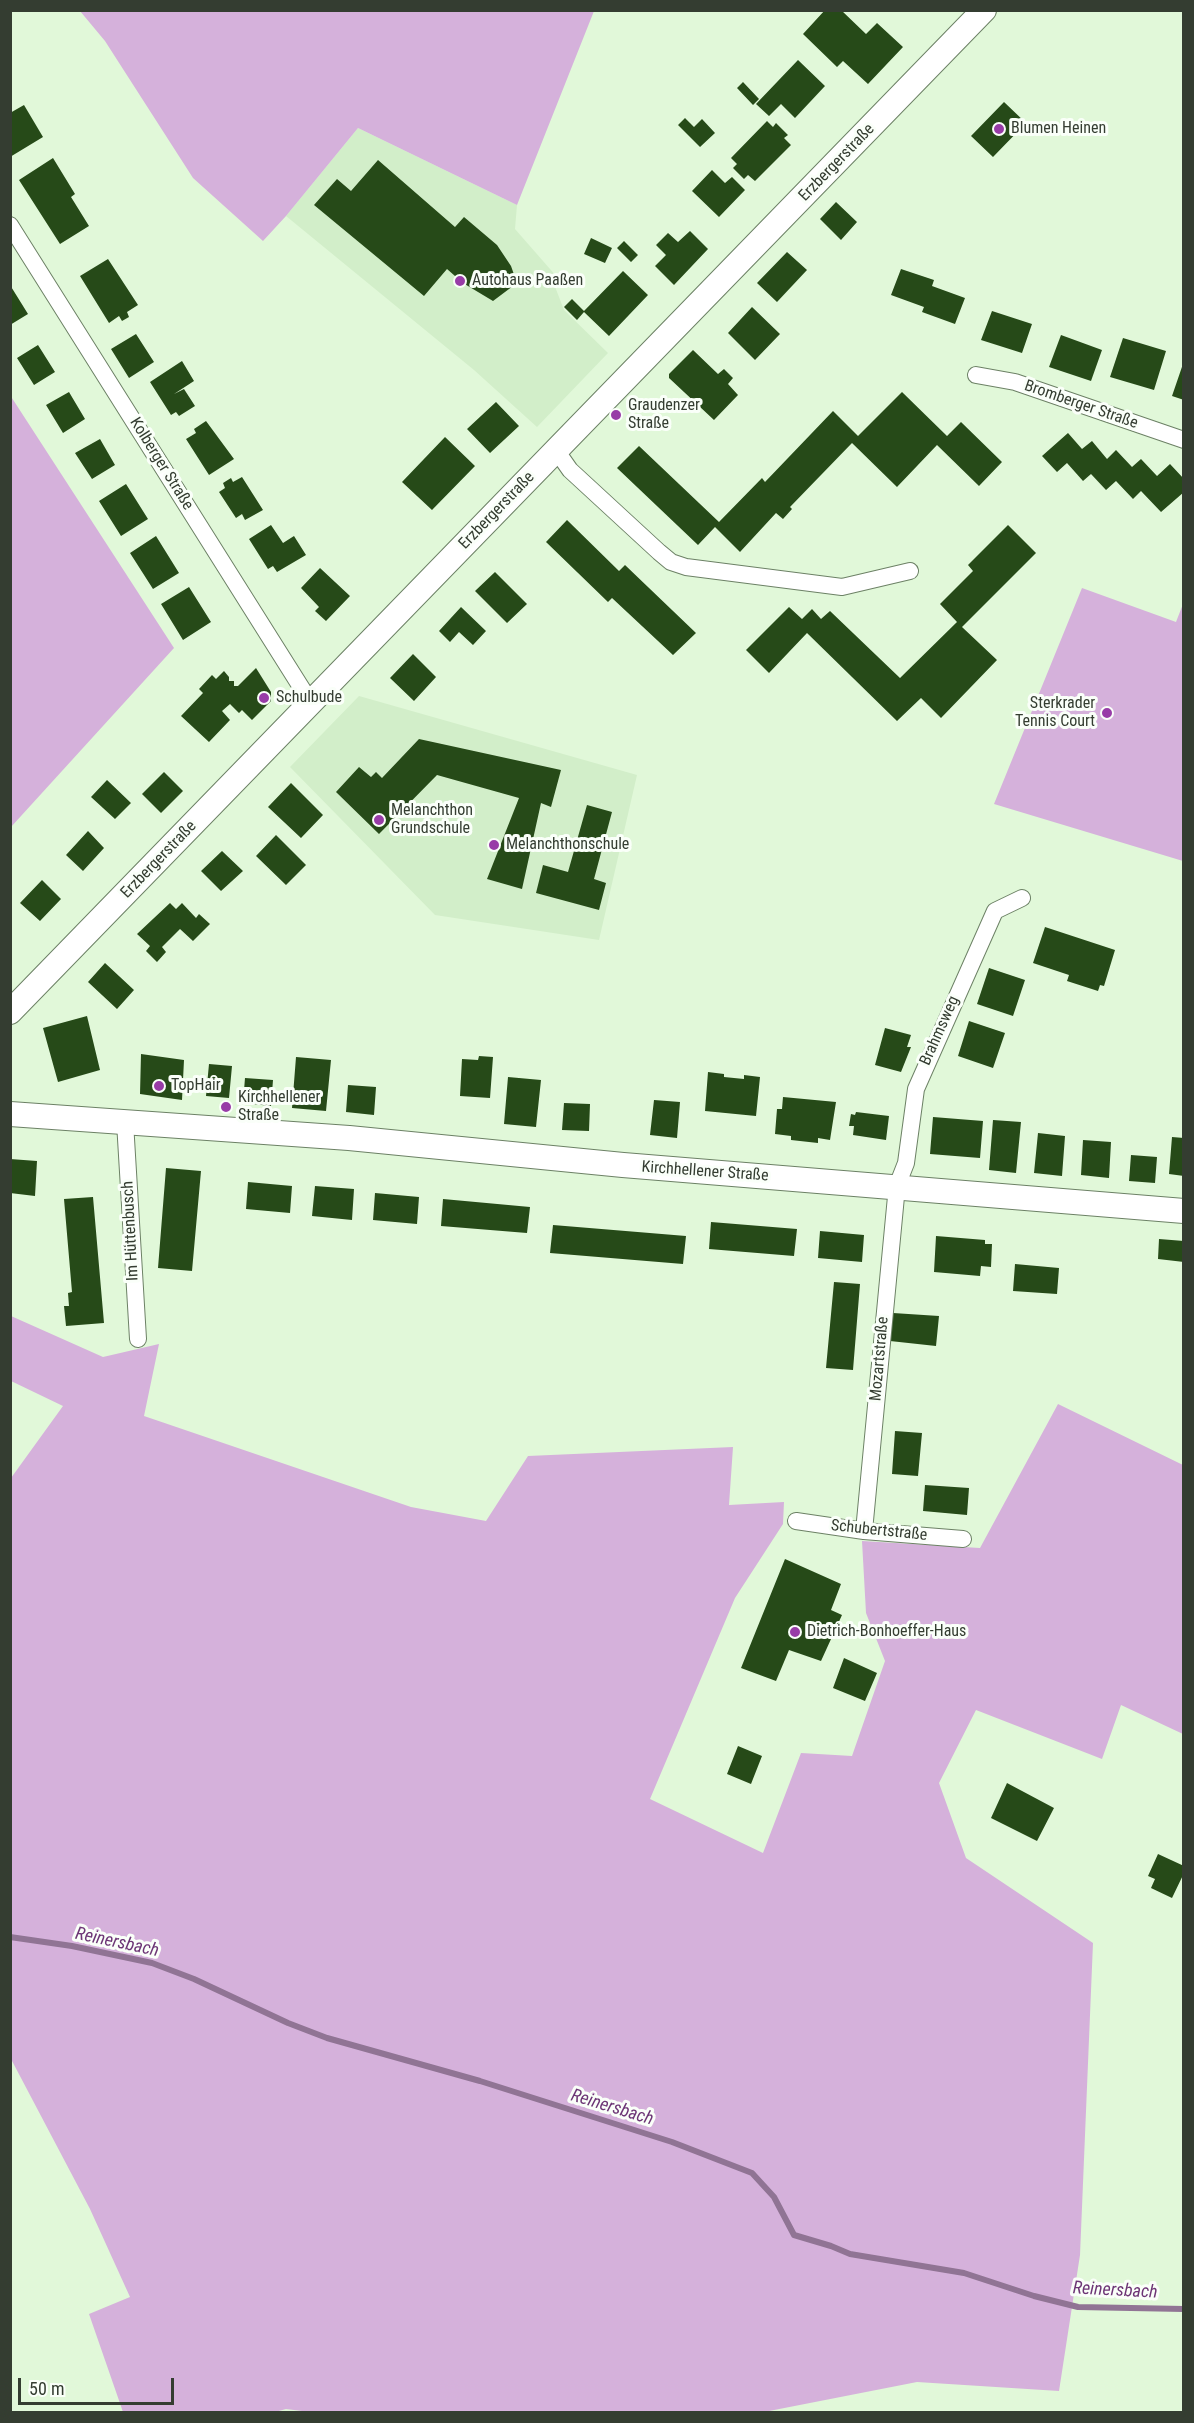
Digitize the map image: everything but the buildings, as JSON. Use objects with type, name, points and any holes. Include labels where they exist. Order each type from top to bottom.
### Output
[{"type":"street","name":"Erzbergerstraße","points":[[10,1012],[984,10]]},
{"type":"street","name":"Kolberger Straße","points":[[10,225],[311,703]]},
{"type":"street","name":"Bromberger Straße","points":[[976,375],[1015,382],[1184,440]]},
{"type":"street","points":[[556,450],[570,470],[671,562],[686,567],[842,587],[910,571]]},
{"type":"street","name":"Brahmsweg","points":[[897,1186],[906,1162],[916,1089],[921,1073],[995,911],[1023,898]]},
{"type":"street","points":[[10,1098],[19,1115]]},
{"type":"street","name":"Kirchhellener Straße","points":[[19,1115],[349,1138],[623,1165],[1184,1211]]},
{"type":"street","name":"Im Hüttenbusch","points":[[125,1122],[138,1339]]},
{"type":"street","name":"Mozartstraße","points":[[864,1531],[897,1186]]},
{"type":"street","name":"Schubertstraße","points":[[796,1521],[864,1531],[963,1539]]},
{"type":"shaded area","points":[[80,11],[594,11],[517,205],[358,128],[263,241],[193,178],[105,41]]},
{"type":"shaded area","name":"Autohaus Paaßen","points":[[358,128],[517,205],[515,229],[557,277],[554,284],[564,310],[608,353],[537,427],[474,370],[286,216]]},
{"type":"shaded area","points":[[10,395],[174,648],[11,827],[10,827]]},
{"type":"shaded area","name":"Sterkrader Tennis Court","points":[[1082,588],[1176,622],[1183,604],[1183,861],[994,804]]},
{"type":"shaded area","name":"Melanchthonschule","points":[[359,696],[637,775],[599,940],[435,915],[290,767]]},
{"type":"shaded area","points":[[11,1316],[103,1357],[159,1344],[144,1416],[411,1507],[486,1521],[528,1456],[733,1447],[729,1505],[784,1502],[783,1524],[735,1598],[650,1799],[763,1853],[801,1753],[852,1756],[885,1661],[866,1613],[862,1541],[980,1548],[1058,1404],[1183,1465],[1183,1734],[1121,1705],[1102,1759],[976,1710],[939,1783],[966,1858],[1093,1943],[1080,2255],[1059,2391],[917,2382],[764,2412],[310,2412],[286,2409],[275,2412],[123,2412],[89,2314],[130,2297],[90,2209],[11,2059],[11,1478],[63,1406],[11,1381]]},
{"type":"waterway","name":"Reinersbach","points":[[10,1937],[72,1946],[152,1963],[194,1979],[288,2023],[327,2038],[480,2081],[672,2142],[752,2173],[774,2197],[794,2235],[850,2254],[964,2273],[1034,2296],[1078,2307],[1184,2309]]},
{"type":"place","name":"Blumen Heinen","points":[[999,129]]},
{"type":"place","name":"Autohaus Paaßen","points":[[460,281]]},
{"type":"place","name":"Graudenzer Straße","points":[[616,415]]},
{"type":"place","name":"Schulbude","points":[[264,698]]},
{"type":"place","name":"Sterkrader Tennis Court","points":[[1107,713]]},
{"type":"place","name":"Melanchthon Grundschule","points":[[379,820]]},
{"type":"place","name":"Melanchthonschule","points":[[494,845]]},
{"type":"place","name":"TopHair","points":[[159,1086]]},
{"type":"place","name":"Kirchhellener Straße","points":[[226,1107]]},
{"type":"place","name":"Dietrich-Bonhoeffer-Haus","points":[[795,1632]]}]
